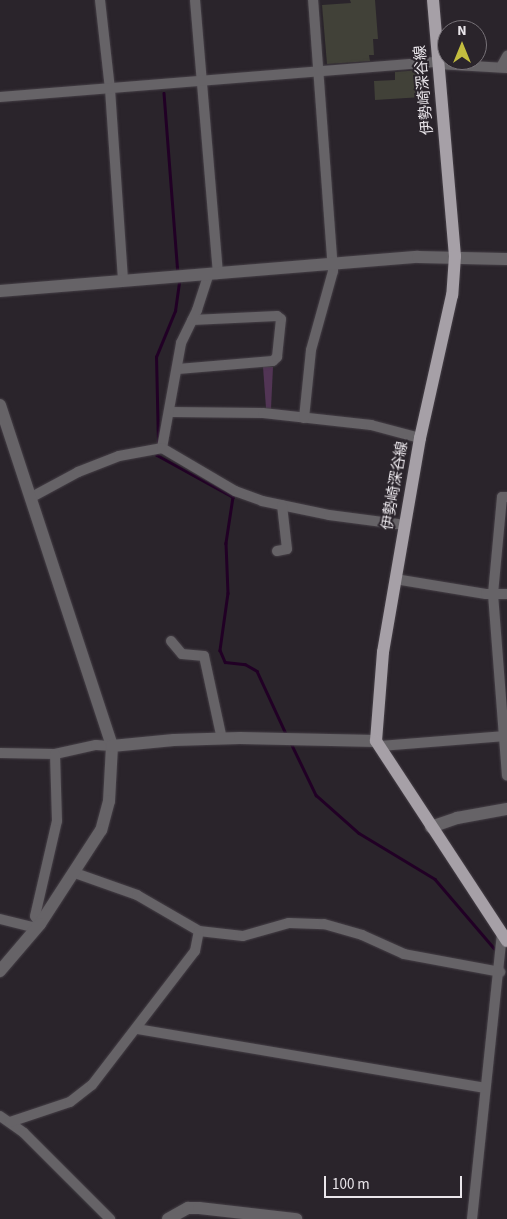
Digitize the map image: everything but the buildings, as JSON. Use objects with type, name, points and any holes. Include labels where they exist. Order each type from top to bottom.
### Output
[{"type":"main road","name":"伊勢崎深谷線","points":[[433,0],[437,50]]},
{"type":"main road","name":"伊勢崎深谷線","points":[[378,744],[383,652],[395,579],[420,438],[452,295],[455,256],[439,70]]},
{"type":"main road","points":[[378,744],[431,828],[505,938]]},
{"type":"street","points":[[100,0],[110,89],[123,282]]},
{"type":"street","points":[[162,448],[171,412],[181,342],[213,275],[202,81],[195,0]]},
{"type":"street","points":[[304,418],[311,350],[333,264],[313,0]]},
{"type":"street","points":[[487,67],[504,68],[507,56]]},
{"type":"street","points":[[0,97],[437,63]]},
{"type":"street","points":[[0,291],[455,256],[507,259]]},
{"type":"street","points":[[178,368],[274,361],[277,357],[281,319],[277,316],[192,320]]},
{"type":"street","points":[[0,405],[112,746],[109,801],[101,830],[75,873],[38,926],[0,971]]},
{"type":"street","points":[[171,412],[263,413],[371,425],[420,438]]},
{"type":"street","points":[[30,498],[78,472],[119,456],[162,448],[235,491],[282,505],[329,515],[405,525]]},
{"type":"street","points":[[507,497],[502,497],[493,594],[507,775]]},
{"type":"street","points":[[277,551],[287,549],[282,505]]},
{"type":"street","points":[[395,579],[493,594],[507,594]]},
{"type":"street","points":[[172,641],[182,654],[204,656],[222,739]]},
{"type":"street","points":[[0,753],[55,754],[96,744],[112,746],[222,739],[378,744],[505,736]]},
{"type":"street","points":[[38,926],[35,916],[57,821],[55,754]]},
{"type":"street","points":[[431,828],[457,818],[507,809]]},
{"type":"street","points":[[75,873],[137,895],[199,931],[243,936],[289,923],[324,924],[362,935],[404,954],[500,972]]},
{"type":"street","points":[[0,919],[38,926]]},
{"type":"street","points":[[10,1122],[77,1096],[92,1085],[196,951],[199,931]]},
{"type":"street","points":[[472,1219],[485,1088],[505,938]]},
{"type":"street","points":[[137,1029],[485,1088]]},
{"type":"street","points":[[0,1116],[10,1122],[110,1219]]},
{"type":"street","points":[[168,1219],[183,1210],[199,1208],[296,1219]]},
{"type":"shaded area","points":[[263,367],[273,367],[271,409],[266,408]]},
{"type":"waterway","points":[[164,93],[178,274]]},
{"type":"waterway","points":[[158,444],[156,357],[175,311],[179,282]]},
{"type":"waterway","points":[[157,452],[157,455],[233,497],[226,543],[228,593],[220,650],[225,662],[245,664],[257,671],[287,736]]},
{"type":"waterway","points":[[291,743],[316,795],[359,833],[435,879],[494,948]]}]
